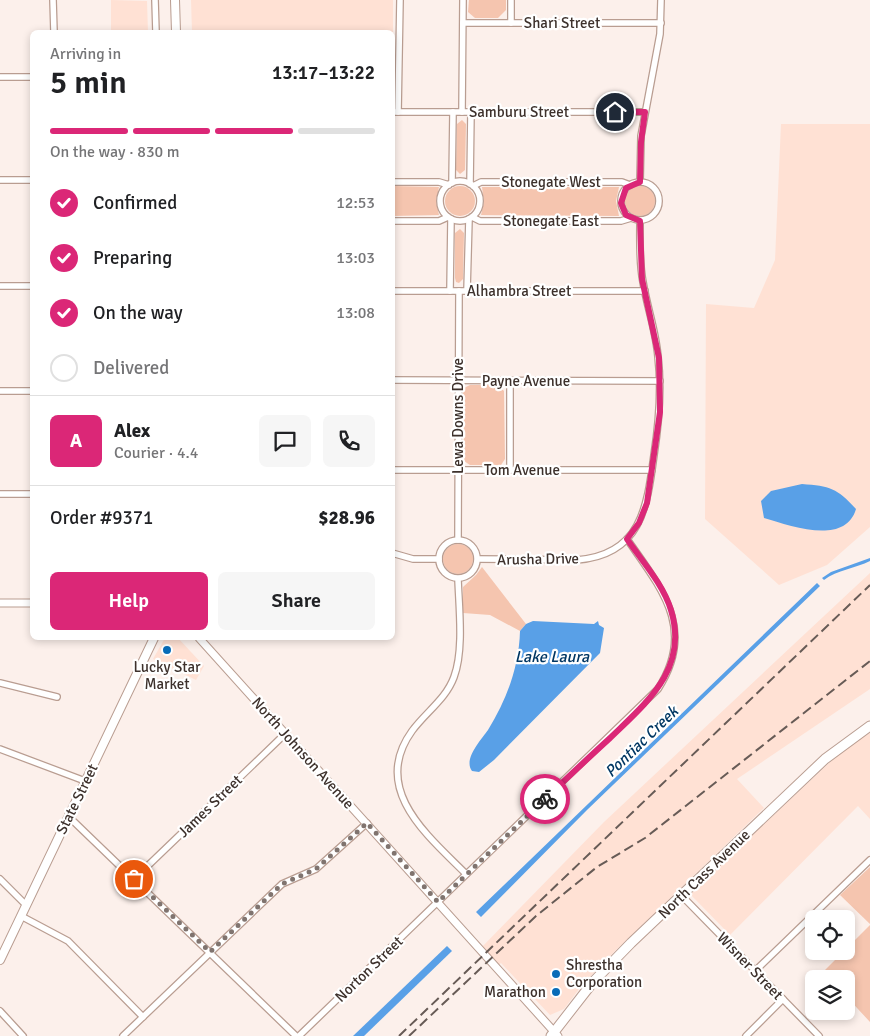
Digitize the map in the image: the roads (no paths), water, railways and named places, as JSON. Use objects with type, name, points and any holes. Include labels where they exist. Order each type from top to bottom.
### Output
[{"type":"main road","points":[[176,0],[176,30]]},
{"type":"main road","name":"State Street","points":[[0,960],[153,640]]},
{"type":"main road","name":"North Cass Avenue","points":[[555,1035],[593,982],[630,943],[682,896],[825,758],[870,726]]},
{"type":"street","points":[[54,0],[54,30]]},
{"type":"street","points":[[155,0],[156,30]]},
{"type":"street","points":[[395,112],[400,0]]},
{"type":"street","points":[[462,112],[464,0]]},
{"type":"street","points":[[511,0],[511,23]]},
{"type":"street","points":[[640,182],[641,142],[661,23],[661,0]]},
{"type":"street","name":"Shari Street","points":[[463,22],[661,23]]},
{"type":"street","points":[[0,77],[30,77]]},
{"type":"street","name":"Samburu Street","points":[[395,112],[645,112]]},
{"type":"street","points":[[395,182],[440,182],[450,184],[461,182],[471,185],[478,193],[480,202],[478,211],[470,218],[460,221],[450,218],[442,210],[440,201],[442,192],[450,184],[453,112]]},
{"type":"street","points":[[471,112],[471,185]]},
{"type":"street","points":[[0,180],[30,180]]},
{"type":"street","name":"Stonegate West","points":[[471,185],[481,182],[622,182],[630,185]]},
{"type":"street","points":[[640,182],[654,188],[660,200],[655,215],[640,221],[631,218],[625,213],[621,203],[623,193],[630,185],[640,182]]},
{"type":"street","points":[[395,221],[439,221],[450,218]]},
{"type":"street","points":[[450,218],[450,291]]},
{"type":"street","points":[[467,291],[470,218]]},
{"type":"street","name":"Stonegate East","points":[[470,218],[480,221],[621,221],[631,218]]},
{"type":"street","name":"Arusha Drive","points":[[478,560],[584,559],[607,552],[627,539],[639,523],[646,509],[660,412],[660,381],[656,340],[641,266],[640,221]]},
{"type":"street","points":[[0,286],[30,286]]},
{"type":"street","name":"Alhambra Street","points":[[395,291],[645,291]]},
{"type":"street","name":"Lewa Downs Drive","points":[[458,291],[458,540]]},
{"type":"street","name":"Payne Avenue","points":[[395,380],[660,381]]},
{"type":"street","points":[[510,380],[510,470]]},
{"type":"street","points":[[0,391],[30,391]]},
{"type":"street","name":"Tom Avenue","points":[[395,470],[652,470]]},
{"type":"street","points":[[0,494],[30,494]]},
{"type":"street","name":"Norton Street","points":[[298,1036],[646,703],[666,675],[675,644],[671,609],[663,591],[627,539]]},
{"type":"street","points":[[458,540],[472,546],[478,560],[472,573],[458,579],[445,573],[439,559],[445,546],[458,540]]},
{"type":"street","points":[[395,554],[413,559],[439,559]]},
{"type":"street","points":[[458,579],[458,651],[456,671],[445,694],[407,740],[400,758],[398,775],[402,796],[411,816],[466,874]]},
{"type":"street","points":[[0,603],[30,603]]},
{"type":"street","name":"North Johnson Avenue","points":[[201,640],[488,957],[555,1035]]},
{"type":"street","points":[[0,683],[56,697]]},
{"type":"street","name":"James Street","points":[[134,879],[286,733]]},
{"type":"street","points":[[0,748],[85,781]]},
{"type":"street","points":[[68,816],[298,1036]]},
{"type":"street","points":[[123,1036],[282,884],[316,869],[367,823]]},
{"type":"street","points":[[755,971],[870,860]]},
{"type":"street","points":[[0,878],[26,905]]},
{"type":"street","name":"Wisner Street","points":[[682,896],[819,1036]]},
{"type":"street","points":[[21,916],[68,941],[143,1017]]},
{"type":"street","points":[[746,1036],[783,999]]},
{"type":"street","points":[[0,1011],[23,1036]]},
{"type":"water","points":[[802,484],[826,487],[838,492],[856,509],[850,520],[841,527],[829,530],[816,530],[764,518],[761,501],[771,491]]},
{"type":"water","points":[[870,558],[870,561],[824,580],[822,578],[831,572]]},
{"type":"water","points":[[817,583],[820,586],[587,810],[481,917],[476,912]]},
{"type":"water","name":"Lake Laura","points":[[533,621],[594,624],[598,621],[599,625],[604,628],[600,653],[494,760],[479,772],[472,771],[470,766],[471,755],[495,718],[511,682],[517,657],[520,631],[526,624]]},
{"type":"water","points":[[447,946],[452,951],[364,1036],[353,1036]]},
{"type":"railway","points":[[399,1036],[870,585]]},
{"type":"railway","points":[[409,1036],[536,916],[597,867],[645,838],[870,661]]},
{"type":"place","name":"Lucky Star Market","points":[[167,650]]},
{"type":"place","name":"Shrestha Corporation","points":[[556,974]]},
{"type":"place","name":"Marathon","points":[[556,992]]},
{"type":"water label","name":"Pontiac Creek","points":[[641,741]]}]
